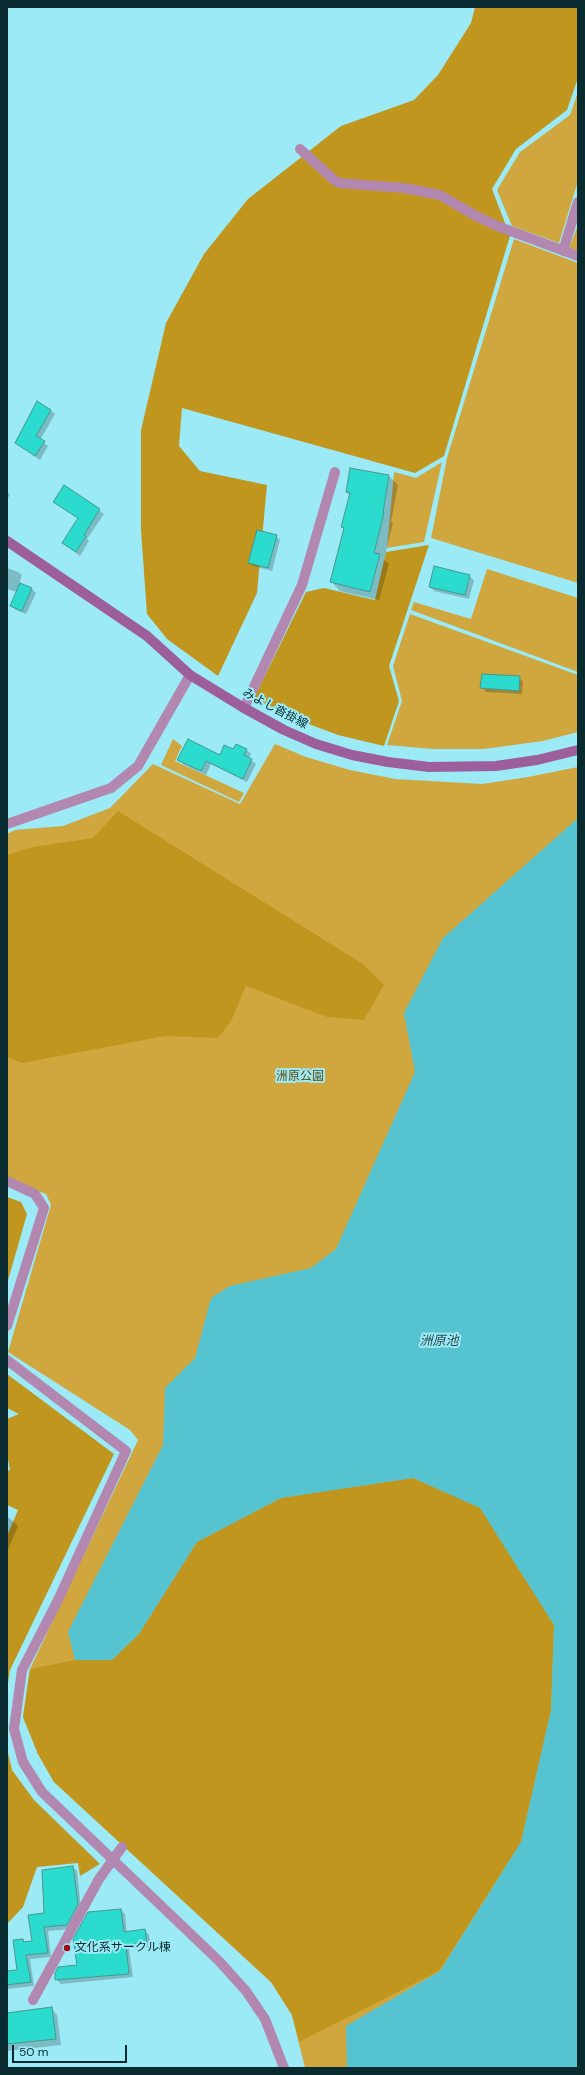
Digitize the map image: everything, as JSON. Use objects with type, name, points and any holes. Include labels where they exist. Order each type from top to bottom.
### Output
[{"type":"main road","name":"みよし沓掛線","points":[[7,541],[147,636],[190,675],[244,708],[284,730],[316,744],[352,755],[388,762],[429,767],[496,766],[537,760],[578,750]]},
{"type":"street","points":[[300,149],[332,179],[339,183],[404,188],[440,195],[476,216],[578,256]]},
{"type":"street","points":[[563,251],[578,202]]},
{"type":"street","points":[[244,708],[302,585],[335,472]]},
{"type":"street","points":[[7,824],[111,788],[138,766],[190,675]]},
{"type":"street","points":[[7,1181],[35,1194],[44,1208],[7,1326]]},
{"type":"street","points":[[7,1360],[126,1451],[58,1600],[22,1670],[14,1729],[23,1762],[42,1792],[219,1961],[246,1991],[265,2020],[284,2068]]},
{"type":"street","points":[[34,2000],[99,1879],[122,1847]]},
{"type":"green space","points":[[578,92],[578,181],[559,243],[512,226],[497,190],[520,152],[570,115]]},
{"type":"green space","points":[[578,225],[578,251],[569,248]]},
{"type":"green space","points":[[514,239],[578,263],[578,583],[431,538],[447,458]]},
{"type":"green space","points":[[442,462],[424,542],[387,548],[394,472],[416,478]]},
{"type":"green space","points":[[487,569],[578,598],[578,672],[411,610],[414,602],[471,619]]},
{"type":"green space","points":[[410,614],[578,675],[578,732],[543,741],[484,749],[433,749],[387,745],[402,701],[393,666]]},
{"type":"green space","points":[[173,739],[182,746],[175,761],[244,793],[239,802],[161,765]]},
{"type":"green space","name":"洲原公園","points":[[275,744],[306,757],[350,770],[395,779],[482,784],[578,767],[578,2068],[305,2068],[292,2015],[271,1982],[54,1782],[38,1754],[23,1717],[30,1669],[138,1440],[130,1430],[8,1352],[51,1205],[46,1194],[7,1180],[7,834],[15,830],[63,826],[110,808],[153,764],[240,804]]},
{"type":"shaded area","points":[[475,7],[578,7],[578,78],[567,110],[516,149],[492,189],[510,236],[444,456],[415,473],[182,408],[179,446],[200,471],[267,485],[257,593],[218,676],[167,639],[147,614],[141,530],[141,430],[166,323],[204,254],[248,199],[341,126],[414,100],[438,75],[471,23]]},
{"type":"shaded area","points":[[429,545],[389,666],[399,701],[384,746],[338,735],[298,720],[254,698],[306,592],[324,588],[375,600],[386,552]]},
{"type":"shaded area","points":[[118,811],[363,964],[384,985],[364,1020],[327,1017],[246,986],[231,1021],[218,1038],[165,1036],[22,1063],[7,1057],[7,855],[33,847],[93,838]]},
{"type":"shaded area","points":[[7,1197],[21,1202],[27,1214],[7,1284]]},
{"type":"shaded area","points":[[7,1374],[114,1454],[10,1670],[7,1690],[7,1536],[18,1510],[7,1505],[7,1471],[10,1470],[7,1454],[7,1419],[19,1414],[7,1408]]},
{"type":"shaded area","points":[[413,1478],[480,1507],[554,1625],[551,1710],[521,1842],[439,1971],[299,2042],[292,2015],[271,1982],[54,1782],[38,1754],[23,1717],[30,1669],[75,1660],[112,1660],[139,1634],[197,1542],[281,1498]]},
{"type":"shaded area","points":[[7,1749],[12,1770],[34,1800],[100,1864],[80,1876],[78,1863],[37,1867],[23,1907],[7,1924]]},
{"type":"water","name":"洲原池","points":[[578,818],[578,2068],[347,2068],[346,2026],[440,1971],[521,1842],[551,1710],[554,1625],[480,1508],[413,1478],[281,1498],[197,1542],[139,1634],[112,1660],[75,1660],[68,1632],[163,1445],[165,1388],[195,1358],[211,1298],[230,1286],[311,1268],[336,1249],[415,1072],[404,1013],[443,938]]},
{"type":"building","points":[[37,401],[51,410],[36,436],[45,441],[35,456],[15,443]]},
{"type":"building","points":[[350,468],[389,475],[384,513],[374,553],[380,554],[370,592],[330,582],[344,528],[341,527],[350,493],[346,492]]},
{"type":"building","points":[[64,485],[100,509],[84,535],[86,536],[76,552],[62,543],[78,518],[53,502]]},
{"type":"building","points":[[257,530],[277,535],[268,568],[248,563]]},
{"type":"building","points":[[434,566],[470,575],[465,595],[429,587]]},
{"type":"building","points":[[20,583],[32,588],[22,611],[10,606]]},
{"type":"building","points":[[482,674],[520,676],[519,691],[480,688]]},
{"type":"building","points":[[188,739],[220,755],[224,745],[233,749],[236,744],[247,749],[244,755],[252,759],[243,779],[206,761],[201,771],[177,760]]},
{"type":"building","points":[[73,1866],[78,1904],[67,1925],[44,1927],[48,1953],[26,1955],[31,1982],[7,1985],[7,1971],[17,1970],[13,1940],[23,1939],[24,1942],[32,1941],[28,1915],[44,1913],[42,1870]]},
{"type":"building","points":[[121,1909],[124,1932],[145,1929],[147,1943],[126,1945],[129,1974],[55,1980],[55,1973],[58,1967],[77,1965],[73,1939],[88,1912]]},
{"type":"building","points":[[52,2007],[56,2039],[7,2044],[7,2013]]},
{"type":"place","name":"文化系サークル棟","points":[[67,1948]]}]
